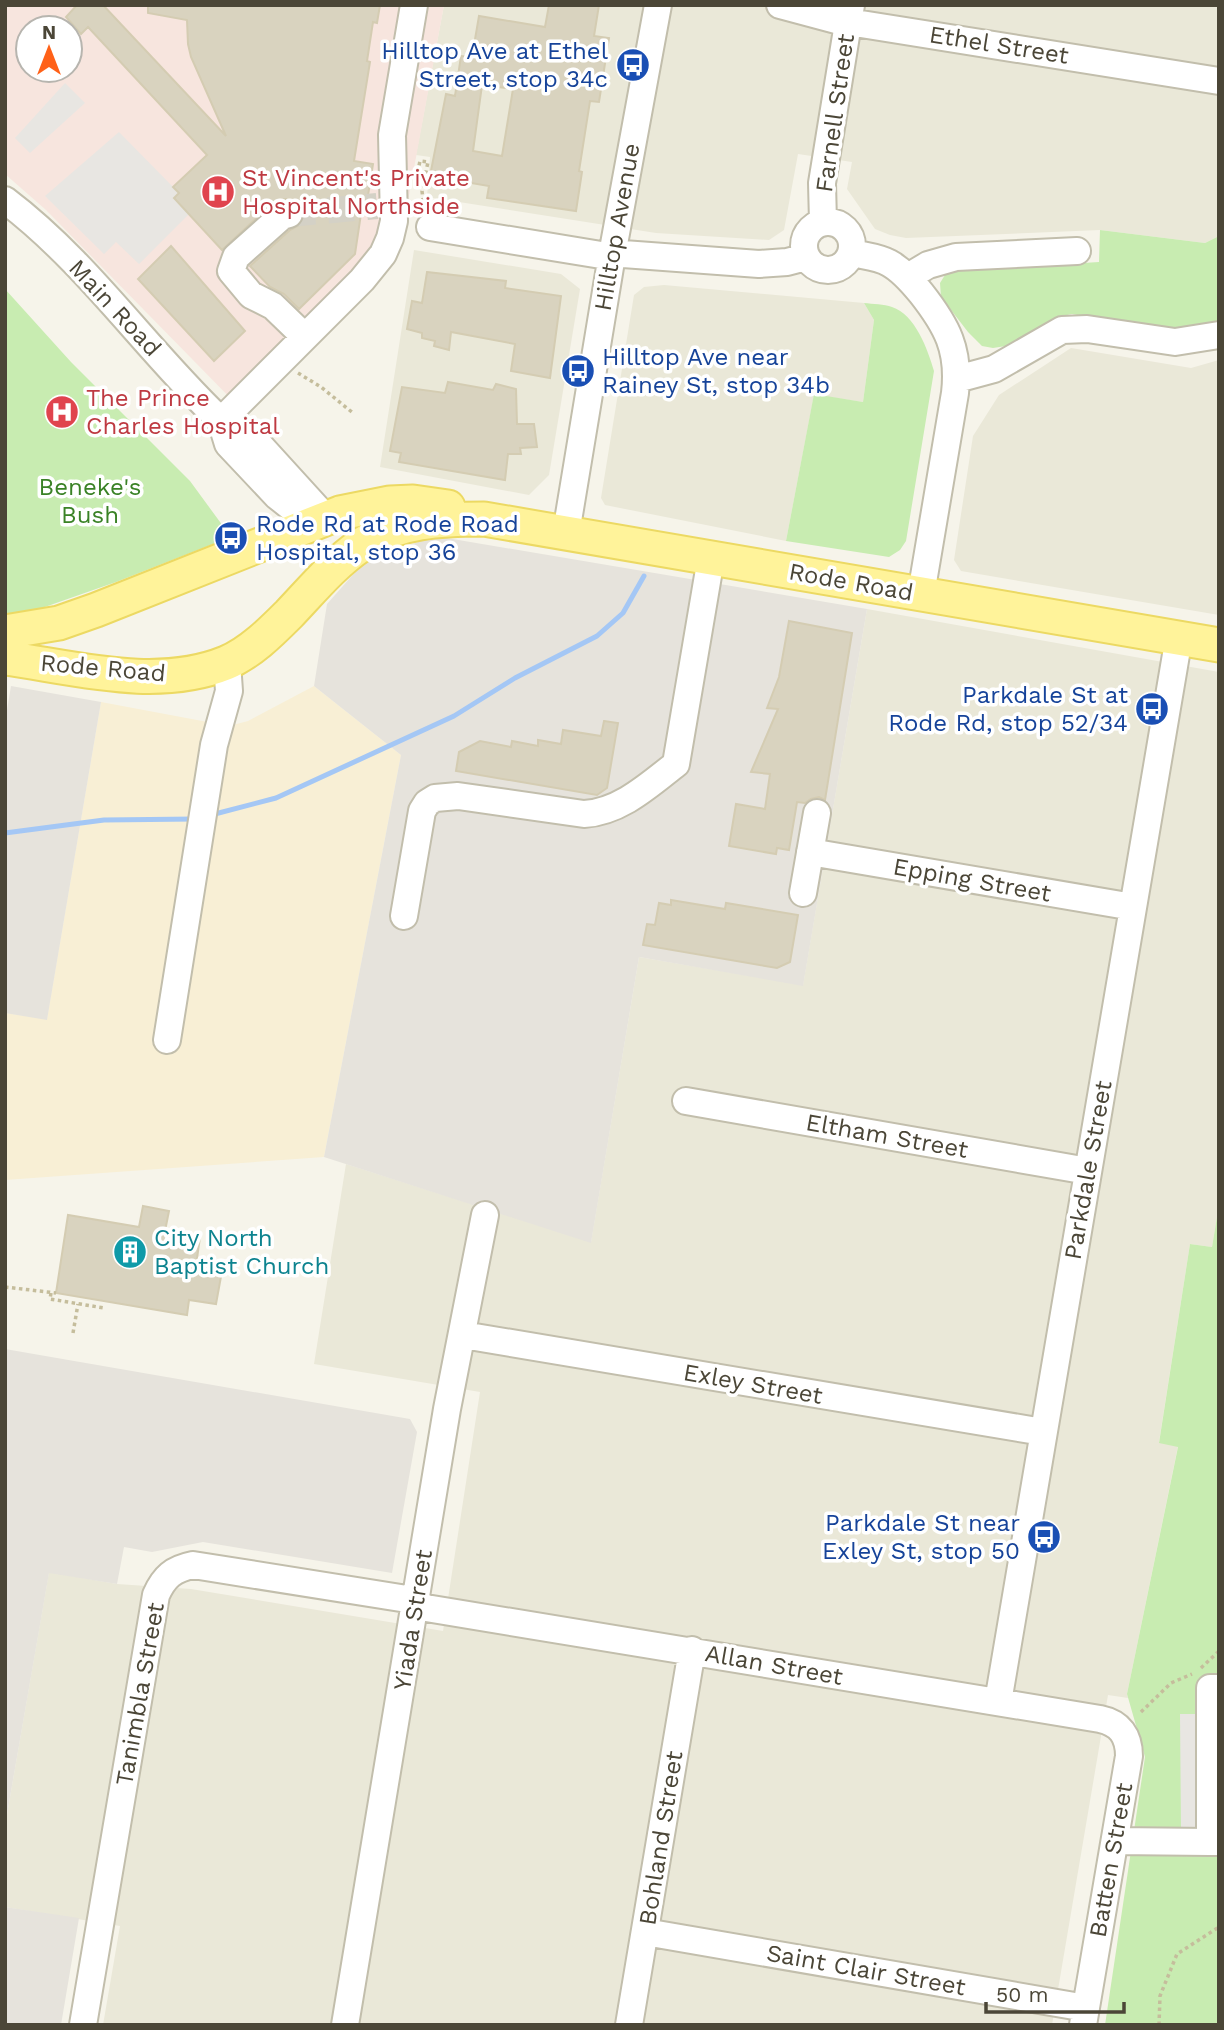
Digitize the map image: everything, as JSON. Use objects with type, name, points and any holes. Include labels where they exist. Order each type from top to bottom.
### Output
[{"type":"main road","name":"Rode Road","points":[[5,632],[59,623],[266,541],[380,504],[413,502],[449,507],[484,519],[1219,645]]},
{"type":"main road","name":"Rode Road","points":[[5,658],[125,675],[169,676],[227,663],[269,634],[360,545],[389,531],[426,522],[484,519]]},
{"type":"main road","points":[[321,524],[337,531],[382,522],[426,522]]},
{"type":"main road","points":[[306,597],[326,559],[321,524]]},
{"type":"street","points":[[221,421],[362,280],[379,261],[390,238],[394,221],[385,206],[392,135],[414,5]]},
{"type":"street","name":"Hilltop Avenue","points":[[566,533],[612,255],[658,5]]},
{"type":"street","name":"Ethel Street","points":[[780,5],[849,13],[1219,81]]},
{"type":"street","name":"Farnell Street","points":[[823,222],[822,183],[849,13]]},
{"type":"street","name":"Main Road","points":[[5,200],[92,279],[173,372],[221,421],[243,430],[254,439],[321,524]]},
{"type":"street","points":[[289,214],[282,216],[236,257],[231,271],[251,295],[273,306],[304,336]]},
{"type":"street","points":[[832,221],[846,229],[851,236],[852,253],[843,266],[835,270],[819,268],[806,257],[804,250],[806,235],[810,229],[823,222],[832,221]]},
{"type":"street","points":[[430,227],[601,255],[623,254],[759,264],[788,262],[806,257]]},
{"type":"street","points":[[908,277],[928,265],[956,257],[1077,251]]},
{"type":"street","points":[[852,253],[890,263],[908,277],[946,329],[954,351],[957,379],[921,594]]},
{"type":"street","points":[[957,379],[994,369],[1062,330],[1087,329],[1175,342],[1219,335]]},
{"type":"street","name":"Main Road","points":[[221,421],[228,444],[271,490],[321,524]]},
{"type":"street","points":[[266,541],[275,514],[271,490]]},
{"type":"street","points":[[404,916],[422,811],[427,803],[435,798],[458,796],[584,814],[596,813],[621,803],[676,764],[711,558]]},
{"type":"street","name":"Parkdale Street","points":[[998,1703],[1179,637]]},
{"type":"street","points":[[167,1040],[214,745],[229,691],[227,663]]},
{"type":"street","points":[[803,893],[817,813]]},
{"type":"street","name":"Epping Street","points":[[810,852],[1133,907]]},
{"type":"street","name":"Eltham Street","points":[[686,1101],[1087,1171]]},
{"type":"street","name":"Yiada Street","points":[[345,2025],[447,1409],[485,1215]]},
{"type":"street","name":"Exley Street","points":[[463,1335],[1043,1432]]},
{"type":"street","name":"Tanimbla Street","points":[[83,2025],[156,1595],[167,1577],[184,1567],[206,1566],[407,1599],[417,1603]]},
{"type":"street","name":"Allan Street","points":[[417,1603],[426,1608],[1108,1721],[1119,1727],[1126,1737]]},
{"type":"street","name":"Bohland Street","points":[[629,2025],[692,1650]]},
{"type":"street","points":[[1115,1841],[1214,1842],[1210,1688],[1219,1688]]},
{"type":"street","name":"Batten Street","points":[[1085,2016],[1129,1756],[1126,1737]]},
{"type":"street","name":"Saint Clair Street","points":[[645,1932],[1085,2016]]},
{"type":"path","points":[[410,176],[417,175],[420,161],[428,162],[422,191],[424,211],[430,227]]},
{"type":"path","points":[[293,370],[321,387],[353,413]]},
{"type":"path","points":[[5,1287],[54,1293],[50,1299],[103,1308]]},
{"type":"path","points":[[73,1333],[78,1304]]},
{"type":"path","points":[[1141,1712],[1171,1683],[1188,1677],[1219,1651]]},
{"type":"path","points":[[1159,2025],[1160,1996],[1177,1954],[1218,1928],[1219,1934]]},
{"type":"shaded area","name":"St Vincent's Private Hospital Northside","points":[[5,5],[444,5],[401,239],[242,410],[46,210],[5,174]]},
{"type":"shaded area","points":[[444,5],[1219,5],[1219,236],[1205,243],[1100,230],[906,238],[890,235],[875,229],[847,189],[852,162],[798,154],[784,230],[769,240],[656,233],[427,197],[430,157],[416,155]]},
{"type":"shaded area","points":[[64,84],[85,103],[30,153],[15,138]]},
{"type":"shaded area","points":[[119,132],[179,193],[174,198],[189,214],[139,264],[116,242],[104,254],[45,196]]},
{"type":"shaded area","points":[[414,250],[561,274],[580,289],[549,475],[529,495],[380,467]]},
{"type":"shaded area","points":[[664,285],[864,303],[874,320],[863,402],[814,395],[786,541],[605,505],[601,498],[634,295],[644,287]]},
{"type":"shaded area","points":[[1071,348],[1191,368],[1219,360],[1219,615],[961,571],[954,560],[973,436],[999,395]]},
{"type":"shaded area","points":[[435,536],[867,609],[803,986],[639,957],[591,1243],[324,1157],[401,755],[314,686],[327,604],[365,561]]},
{"type":"shaded area","points":[[867,609],[1219,672],[1219,1205],[1212,1247],[1190,1244],[1159,1442],[1178,1446],[1128,1698],[1108,1695],[1052,2025],[103,2025],[120,1926],[5,1907],[5,1826],[49,1572],[117,1584],[191,1589],[443,1631],[480,1392],[314,1364],[346,1164],[591,1242],[639,957],[803,985]]},
{"type":"shaded area","points":[[11,686],[101,702],[47,1020],[5,1013],[5,722]]},
{"type":"shaded area","points":[[314,686],[401,755],[324,1157],[5,1180],[5,1013],[47,1019],[101,702],[229,726],[248,721]]},
{"type":"shaded area","points":[[5,1349],[410,1419],[417,1432],[392,1573],[203,1542],[152,1552],[124,1547],[117,1584],[49,1573],[5,1826]]},
{"type":"shaded area","points":[[1180,1714],[1219,1714],[1219,1831],[1181,1831]]},
{"type":"shaded area","points":[[5,1907],[79,1918],[61,2025],[5,2025]]},
{"type":"green space","points":[[1100,230],[1205,243],[1219,236],[1219,320],[1201,326],[1165,329],[1072,314],[1057,317],[1006,346],[993,348],[982,346],[941,297],[940,283],[945,275],[956,271],[1099,262]]},
{"type":"green space","name":"Beneke's Bush","points":[[5,289],[71,362],[190,481],[231,537],[116,582],[5,621]]},
{"type":"green space","points":[[864,303],[892,307],[907,317],[924,343],[934,371],[906,541],[900,550],[889,557],[786,541],[814,394],[863,402],[874,320]]},
{"type":"green space","points":[[1219,1205],[1219,2025],[1105,2025],[1145,1757],[1127,1694],[1178,1447],[1159,1443],[1190,1244],[1212,1247]]},
{"type":"building","points":[[77,5],[103,5],[226,136],[191,57],[187,20],[148,13],[148,5],[380,5],[377,23],[373,22],[367,61],[370,62],[354,161],[373,164],[366,208],[362,207],[355,254],[299,309],[284,294],[270,287],[250,266],[290,230],[301,224],[304,209],[300,203],[285,199],[272,204],[222,250],[174,198],[179,193],[173,187],[207,155],[88,27],[84,31],[84,14],[69,14]]},
{"type":"building","points":[[549,5],[599,5],[594,36],[609,38],[599,102],[590,101],[576,211],[487,198],[489,186],[430,176],[446,94],[455,96],[461,56],[472,57],[479,16],[545,27]],"holes":[[[482,85],[513,89],[502,156],[473,151]]]},
{"type":"building","points":[[171,246],[245,331],[214,361],[138,279]]},
{"type":"building","points":[[427,272],[506,281],[505,288],[561,296],[550,378],[511,371],[515,344],[451,332],[449,350],[434,346],[435,341],[422,338],[422,333],[407,329],[412,301],[422,303]]},
{"type":"building","points":[[448,382],[493,390],[496,384],[516,389],[517,424],[534,424],[537,447],[520,448],[521,454],[508,454],[505,480],[399,462],[401,453],[390,451],[402,387],[445,393]]},
{"type":"building","points":[[789,621],[852,633],[825,800],[819,797],[805,803],[797,802],[789,850],[777,848],[776,854],[729,846],[736,804],[765,809],[770,774],[751,772],[778,709],[767,708],[779,677]]},
{"type":"building","points":[[604,721],[618,723],[607,788],[597,795],[456,771],[459,752],[480,741],[511,747],[512,741],[538,746],[538,740],[561,744],[563,730],[601,736]]},
{"type":"building","points":[[671,900],[725,909],[726,903],[798,915],[790,962],[777,968],[643,945],[647,924],[655,925],[659,903],[671,905]]},
{"type":"building","name":"City North Baptist Church","points":[[143,1206],[169,1211],[165,1231],[200,1237],[196,1266],[222,1271],[216,1304],[189,1300],[187,1315],[56,1293],[68,1215],[139,1227]]},
{"type":"waterway","points":[[211,815],[276,798],[454,716],[515,678],[597,636],[623,613],[644,576]]},
{"type":"waterway","points":[[5,833],[104,820],[195,819]]},
{"type":"tunnel","points":[[289,214],[377,206]]},
{"type":"place","name":"Hilltop Ave at Ethel Street, stop 34c","points":[[633,65]]},
{"type":"place","name":"St Vincent's Private Hospital Northside","points":[[218,192]]},
{"type":"place","name":"Hilltop Ave near Rainey St, stop 34b","points":[[578,371]]},
{"type":"place","name":"The Prince Charles Hospital","points":[[62,412]]},
{"type":"place","name":"Rode Rd at Rode Road Hospital, stop 36","points":[[231,538]]},
{"type":"place","name":"Parkdale St at Rode Rd, stop 52/34","points":[[1152,709]]},
{"type":"place","name":"City North Baptist Church","points":[[130,1252]]},
{"type":"place","name":"Parkdale St near Exley St, stop 50","points":[[1044,1537]]}]
